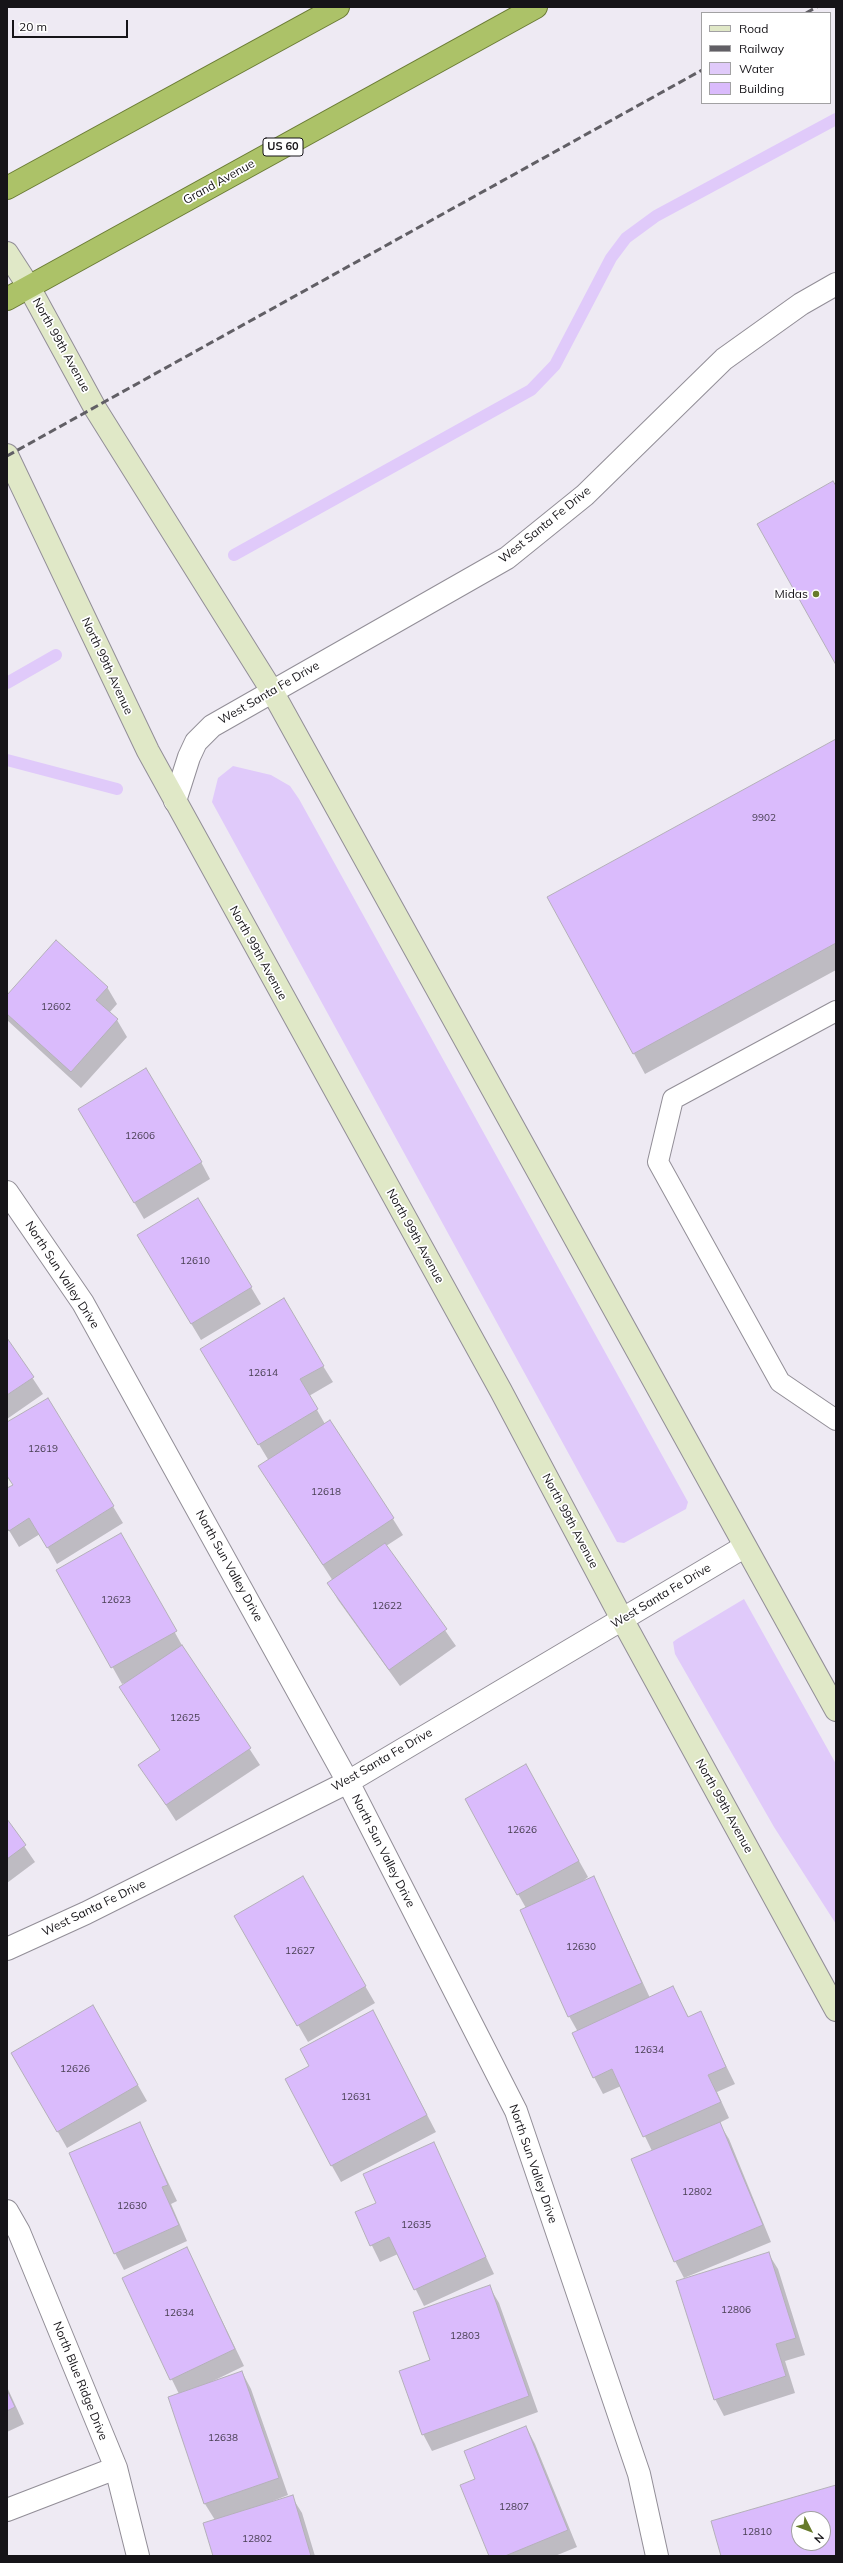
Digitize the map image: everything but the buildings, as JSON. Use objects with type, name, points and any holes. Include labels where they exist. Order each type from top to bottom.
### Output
[{"type":"highway","points":[[7,188],[338,7]]},
{"type":"highway","name":"Grand Avenue","points":[[7,299],[536,7]]},
{"type":"main road","name":"North 99th Avenue","points":[[7,253],[30,287],[95,408],[272,691],[836,1710]]},
{"type":"main road","name":"North 99th Avenue","points":[[7,455],[148,751],[501,1391],[622,1619],[836,2010]]},
{"type":"street","name":"West Santa Fe Drive","points":[[175,801],[189,757],[196,742],[212,726],[507,558],[585,495],[724,359],[801,304],[836,284]]},
{"type":"street","name":"North Sun Valley Drive","points":[[7,1192],[83,1303],[348,1782],[516,2111],[639,2474],[657,2556]]},
{"type":"street","name":"West Santa Fe Drive","points":[[7,1949],[86,1913],[348,1782],[744,1546]]},
{"type":"street","name":"North Blue Ridge Drive","points":[[7,2211],[20,2232],[116,2468],[138,2556]]},
{"type":"street","points":[[7,2510],[116,2468]]},
{"type":"lane","points":[[836,1012],[672,1099],[658,1162],[780,1382],[836,1420]]},
{"type":"water","points":[[233,766],[271,775],[290,786],[299,799],[688,1502],[686,1509],[624,1543],[617,1542],[212,802],[218,778]]},
{"type":"water","points":[[744,1599],[836,1764],[836,1924],[774,1827],[675,1654],[673,1642]]},
{"type":"waterway","points":[[234,555],[531,390],[555,365],[611,258],[626,238],[656,216],[836,119]]},
{"type":"waterway","points":[[7,683],[56,655]]},
{"type":"waterway","points":[[7,760],[117,789]]},
{"type":"railway","points":[[808,12],[817,7]]},
{"type":"railway","points":[[7,456],[701,71]]},
{"type":"place","name":"Midas","points":[[816,594]]}]
